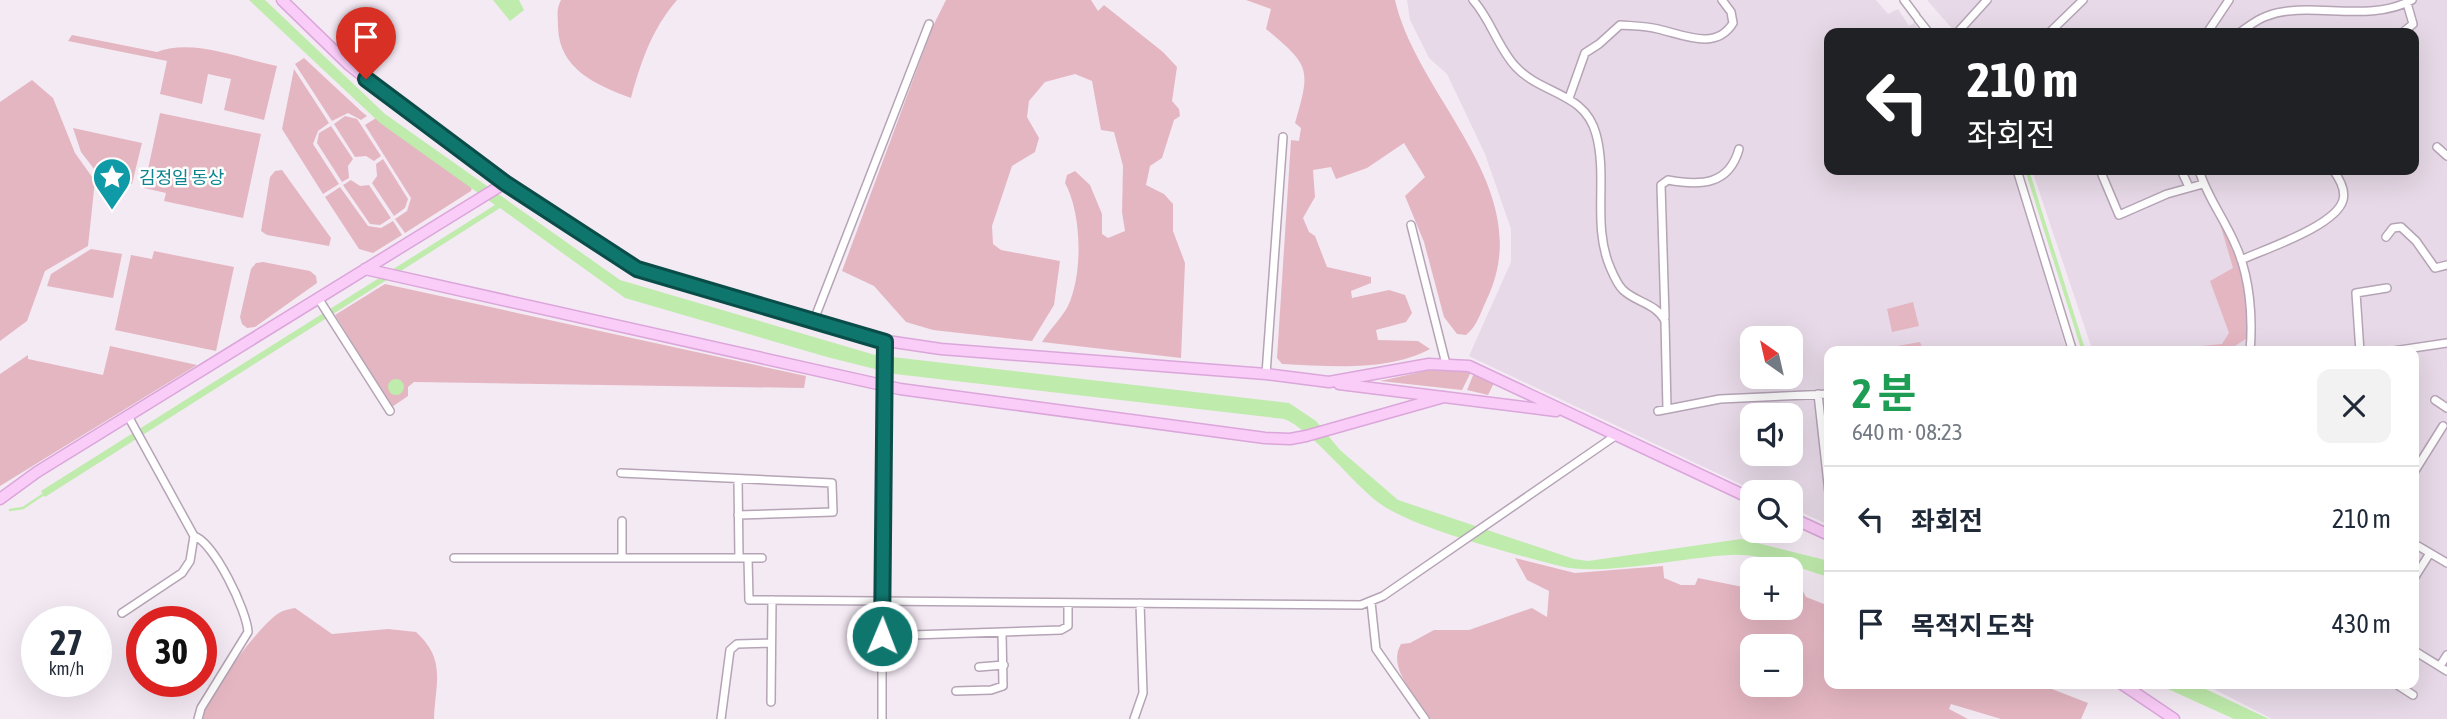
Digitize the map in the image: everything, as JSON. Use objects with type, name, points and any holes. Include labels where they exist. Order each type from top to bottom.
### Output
[{"type":"main road","points":[[282,0],[358,72],[505,183],[637,269],[814,320],[885,347],[1266,374],[1564,412]]},
{"type":"main road","points":[[0,499],[37,472],[505,183]]},
{"type":"main road","points":[[365,269],[883,380],[1265,438],[1290,439],[1306,436],[1444,397]]},
{"type":"main road","points":[[1329,382],[1446,364],[1469,366],[1740,493]]},
{"type":"main road","points":[[1803,523],[1824,533]]},
{"type":"main road","points":[[2129,689],[2174,719]]},
{"type":"street","points":[[1473,0],[1485,13],[1517,68],[1535,83],[1569,98],[1584,111],[1597,136],[1601,230],[1610,266],[1623,290],[1652,306],[1660,312],[1665,321]]},
{"type":"street","points":[[1569,98],[1585,53],[1600,44],[1620,24],[1656,28],[1706,40],[1717,38],[1727,32],[1733,23],[1731,12],[1722,0]]},
{"type":"street","points":[[1904,0],[1925,28]]},
{"type":"street","points":[[1962,28],[1987,0]]},
{"type":"street","points":[[2054,28],[2083,0]]},
{"type":"street","points":[[2210,28],[2229,0]]},
{"type":"street","points":[[2246,28],[2276,13],[2345,12],[2409,1],[2413,24],[2408,28]]},
{"type":"street","points":[[814,320],[929,24]]},
{"type":"street","points":[[1266,374],[1283,137]]},
{"type":"street","points":[[2437,147],[2447,156]]},
{"type":"street","points":[[1739,149],[1734,166],[1724,175],[1700,182],[1668,180],[1661,185],[1665,321],[1663,410],[1720,399],[1824,394]]},
{"type":"street","points":[[2019,175],[2071,346]]},
{"type":"street","points":[[2102,175],[2119,215],[2203,184]]},
{"type":"street","points":[[2183,175],[2189,187]]},
{"type":"street","points":[[2200,175],[2241,260],[2252,329],[2251,346]]},
{"type":"street","points":[[2241,260],[2307,230],[2336,211],[2343,202],[2341,181],[2337,175]]},
{"type":"street","points":[[1411,225],[1446,364]]},
{"type":"street","points":[[2385,236],[2393,228],[2400,227],[2416,241],[2435,268],[2447,265]]},
{"type":"street","points":[[2360,346],[2356,293],[2387,288]]},
{"type":"street","points":[[318,298],[390,411]]},
{"type":"street","points":[[2419,347],[2447,343]]},
{"type":"street","points":[[881,719],[885,347]]},
{"type":"street","points":[[1818,394],[1824,448]]},
{"type":"street","points":[[2435,400],[2447,408]]},
{"type":"street","points":[[128,416],[194,536],[205,542],[243,605],[248,632],[244,643],[201,708],[198,719]]},
{"type":"street","points":[[2419,464],[2443,426]]},
{"type":"street","points":[[738,479],[738,515],[749,600],[1371,602],[1615,436]]},
{"type":"street","points":[[621,473],[832,483],[833,512],[738,515]]},
{"type":"street","points":[[622,521],[622,558]]},
{"type":"street","points":[[122,613],[183,573],[190,561],[194,536]]},
{"type":"street","points":[[2419,546],[2447,563]]},
{"type":"street","points":[[2419,570],[2430,553]]},
{"type":"street","points":[[454,558],[762,558]]},
{"type":"street","points":[[771,702],[772,600]]},
{"type":"street","points":[[1371,602],[1376,649],[1425,719]]},
{"type":"street","points":[[882,636],[1061,630],[1068,626],[1068,603]]},
{"type":"street","points":[[1134,719],[1143,693],[1140,603]]},
{"type":"street","points":[[956,691],[998,688],[1005,682],[1002,633]]},
{"type":"street","points":[[721,719],[730,650],[737,644],[771,643]]},
{"type":"street","points":[[2419,654],[2443,669],[2447,655]]},
{"type":"street","points":[[979,667],[1004,665]]},
{"type":"street","points":[[2404,689],[2413,695]]},
{"type":"shaded area","points":[[249,0],[265,0],[385,114],[620,280],[875,355],[1289,403],[1316,421],[1340,450],[1398,500],[1574,559],[1588,561],[1740,539],[1740,543],[1757,543],[1824,560],[1824,575],[1803,569],[1803,557],[1711,556],[1620,568],[1577,569],[1517,555],[1466,540],[1395,513],[1368,494],[1319,444],[1284,419],[895,374],[827,357],[625,298],[500,208],[45,497],[41,491],[495,205],[380,123]]},
{"type":"shaded area","points":[[493,0],[519,0],[524,10],[510,21]]},
{"type":"shaded area","points":[[561,0],[677,0],[648,46],[631,98],[593,81],[572,64],[560,42],[558,7]]},
{"type":"shaded area","points":[[946,0],[1091,0],[1098,11],[1104,5],[1163,52],[1177,67],[1172,101],[1179,109],[1180,116],[1174,120],[1162,158],[1150,166],[1146,185],[1164,194],[1173,204],[1173,231],[1185,263],[1181,358],[1042,342],[1068,306],[1076,278],[1077,227],[1071,196],[1065,183],[1067,175],[1075,171],[1090,185],[1102,214],[1102,234],[1108,238],[1125,231],[1122,212],[1123,166],[1114,132],[1101,130],[1092,81],[1075,74],[1045,82],[1029,101],[1027,117],[1039,138],[1035,152],[1012,166],[992,226],[993,244],[1001,250],[1060,261],[1054,305],[1032,341],[933,330],[906,322],[874,286],[842,271],[933,26]]},
{"type":"shaded area","points":[[1246,0],[1395,0],[1408,37],[1426,73],[1487,182],[1498,220],[1499,259],[1487,299],[1476,323],[1466,335],[1457,334],[1444,317],[1424,242],[1405,196],[1425,177],[1404,143],[1367,168],[1336,179],[1331,167],[1313,170],[1315,197],[1303,218],[1309,232],[1315,236],[1327,267],[1371,277],[1371,283],[1351,291],[1352,298],[1389,290],[1405,295],[1412,313],[1406,322],[1376,330],[1378,340],[1418,341],[1430,349],[1395,361],[1358,366],[1282,364],[1277,358],[1291,140],[1299,141],[1301,128],[1295,123],[1304,79],[1299,60],[1266,29],[1271,9]]},
{"type":"shaded area","points":[[1407,0],[1876,0],[1888,14],[1898,9],[1909,26],[1914,23],[1918,28],[1824,28],[1824,175],[2014,175],[2065,346],[1824,346],[1824,523],[1803,513],[1803,480],[1740,480],[1740,484],[1469,356],[1511,262],[1511,229],[1485,154],[1447,74],[1429,58],[1410,20]]},
{"type":"shaded area","points":[[1927,0],[2447,0],[2447,338],[2389,346],[2091,346],[2034,175],[2419,175],[2419,28],[1952,28]]},
{"type":"shaded area","points":[[72,35],[157,52],[171,48],[201,48],[277,66],[264,120],[224,110],[231,79],[208,74],[202,104],[160,94],[167,61],[68,41]]},
{"type":"shaded area","points":[[304,58],[367,116],[361,120],[348,113],[332,121],[295,64]]},
{"type":"shaded area","points":[[294,69],[329,123],[318,131],[313,144],[339,184],[323,194],[282,129]]},
{"type":"shaded area","points":[[32,80],[53,98],[75,153],[95,181],[88,246],[45,271],[27,321],[0,341],[0,102]]},
{"type":"shaded area","points":[[160,113],[261,134],[243,218],[164,201],[166,193],[144,188]]},
{"type":"shaded area","points":[[345,116],[357,119],[381,156],[374,161],[366,156],[355,157],[334,124]]},
{"type":"shaded area","points":[[376,118],[472,187],[471,191],[405,233],[395,219],[407,211],[411,198],[365,125]]},
{"type":"shaded area","points":[[331,126],[353,159],[348,166],[349,178],[342,182],[317,143],[319,133]]},
{"type":"shaded area","points":[[73,128],[142,143],[132,184],[101,178],[81,152]]},
{"type":"shaded area","points":[[383,159],[408,199],[405,208],[394,216],[372,183],[377,176],[376,164]]},
{"type":"shaded area","points":[[282,170],[331,238],[329,246],[267,235],[261,231],[270,177],[275,171]]},
{"type":"shaded area","points":[[2027,175],[2031,175],[2084,346],[2080,346]]},
{"type":"shaded area","points":[[351,180],[360,186],[369,185],[391,218],[380,225],[370,224],[343,185]]},
{"type":"shaded area","points":[[340,187],[368,226],[381,228],[393,221],[402,235],[373,253],[359,249],[325,197]]},
{"type":"shaded area","points":[[2218,217],[2231,244],[2245,292],[2247,338],[2235,346],[2201,346],[2222,344],[2229,333],[2210,281],[2233,268]]},
{"type":"shaded area","points":[[91,249],[122,254],[113,298],[47,286],[51,274]]},
{"type":"shaded area","points":[[154,251],[234,267],[216,351],[115,330],[131,255],[152,259]]},
{"type":"shaded area","points":[[256,263],[310,271],[316,276],[317,283],[255,327],[247,328],[240,317],[251,269]]},
{"type":"shaded area","points":[[385,284],[806,376],[804,388],[414,382],[408,387],[408,396],[392,407],[335,315]]},
{"type":"shaded area","points":[[1913,302],[1919,326],[1892,332],[1887,309]]},
{"type":"shaded area","points":[[1920,342],[1922,346],[1897,346]]},
{"type":"shaded area","points":[[110,346],[197,365],[0,486],[0,374],[28,355],[28,359],[103,375]]},
{"type":"shaded area","points":[[2447,346],[2447,719],[2272,719],[2214,689],[2419,689],[2419,352]]},
{"type":"shaded area","points":[[1460,369],[1471,372],[1462,390],[1380,381],[1430,370]]},
{"type":"shaded area","points":[[1474,373],[1494,383],[1488,395],[1467,390]]},
{"type":"shaded area","points":[[393,379],[399,379],[404,387],[402,393],[393,395],[388,390],[388,384]]},
{"type":"shaded area","points":[[1515,558],[1575,573],[1663,566],[1664,578],[1681,585],[1695,585],[1698,578],[1740,586],[1740,620],[1803,620],[1803,591],[1806,597],[1824,604],[1824,689],[2052,689],[2088,703],[2081,719],[2001,719],[1951,704],[1949,709],[1968,719],[1430,719],[1400,673],[1397,653],[1401,644],[1410,643],[1434,630],[1469,630],[1532,608],[1547,617],[1549,591],[1527,580]]},
{"type":"shaded area","points":[[295,608],[332,634],[388,629],[416,632],[426,642],[436,663],[434,719],[202,719],[212,697],[217,697],[217,689],[247,646],[270,620],[285,610]]},
{"type":"shaded area","points":[[2168,689],[2206,689],[2269,719],[2234,719]]},
{"type":"waterway","points":[[10,510],[23,508],[44,494]]},
{"type":"place","name":"김정일 동상","points":[[112,211]]},
{"type":"route","points":[[366,79],[505,183],[637,269],[814,320],[860,337],[885,342],[882,636]]}]
